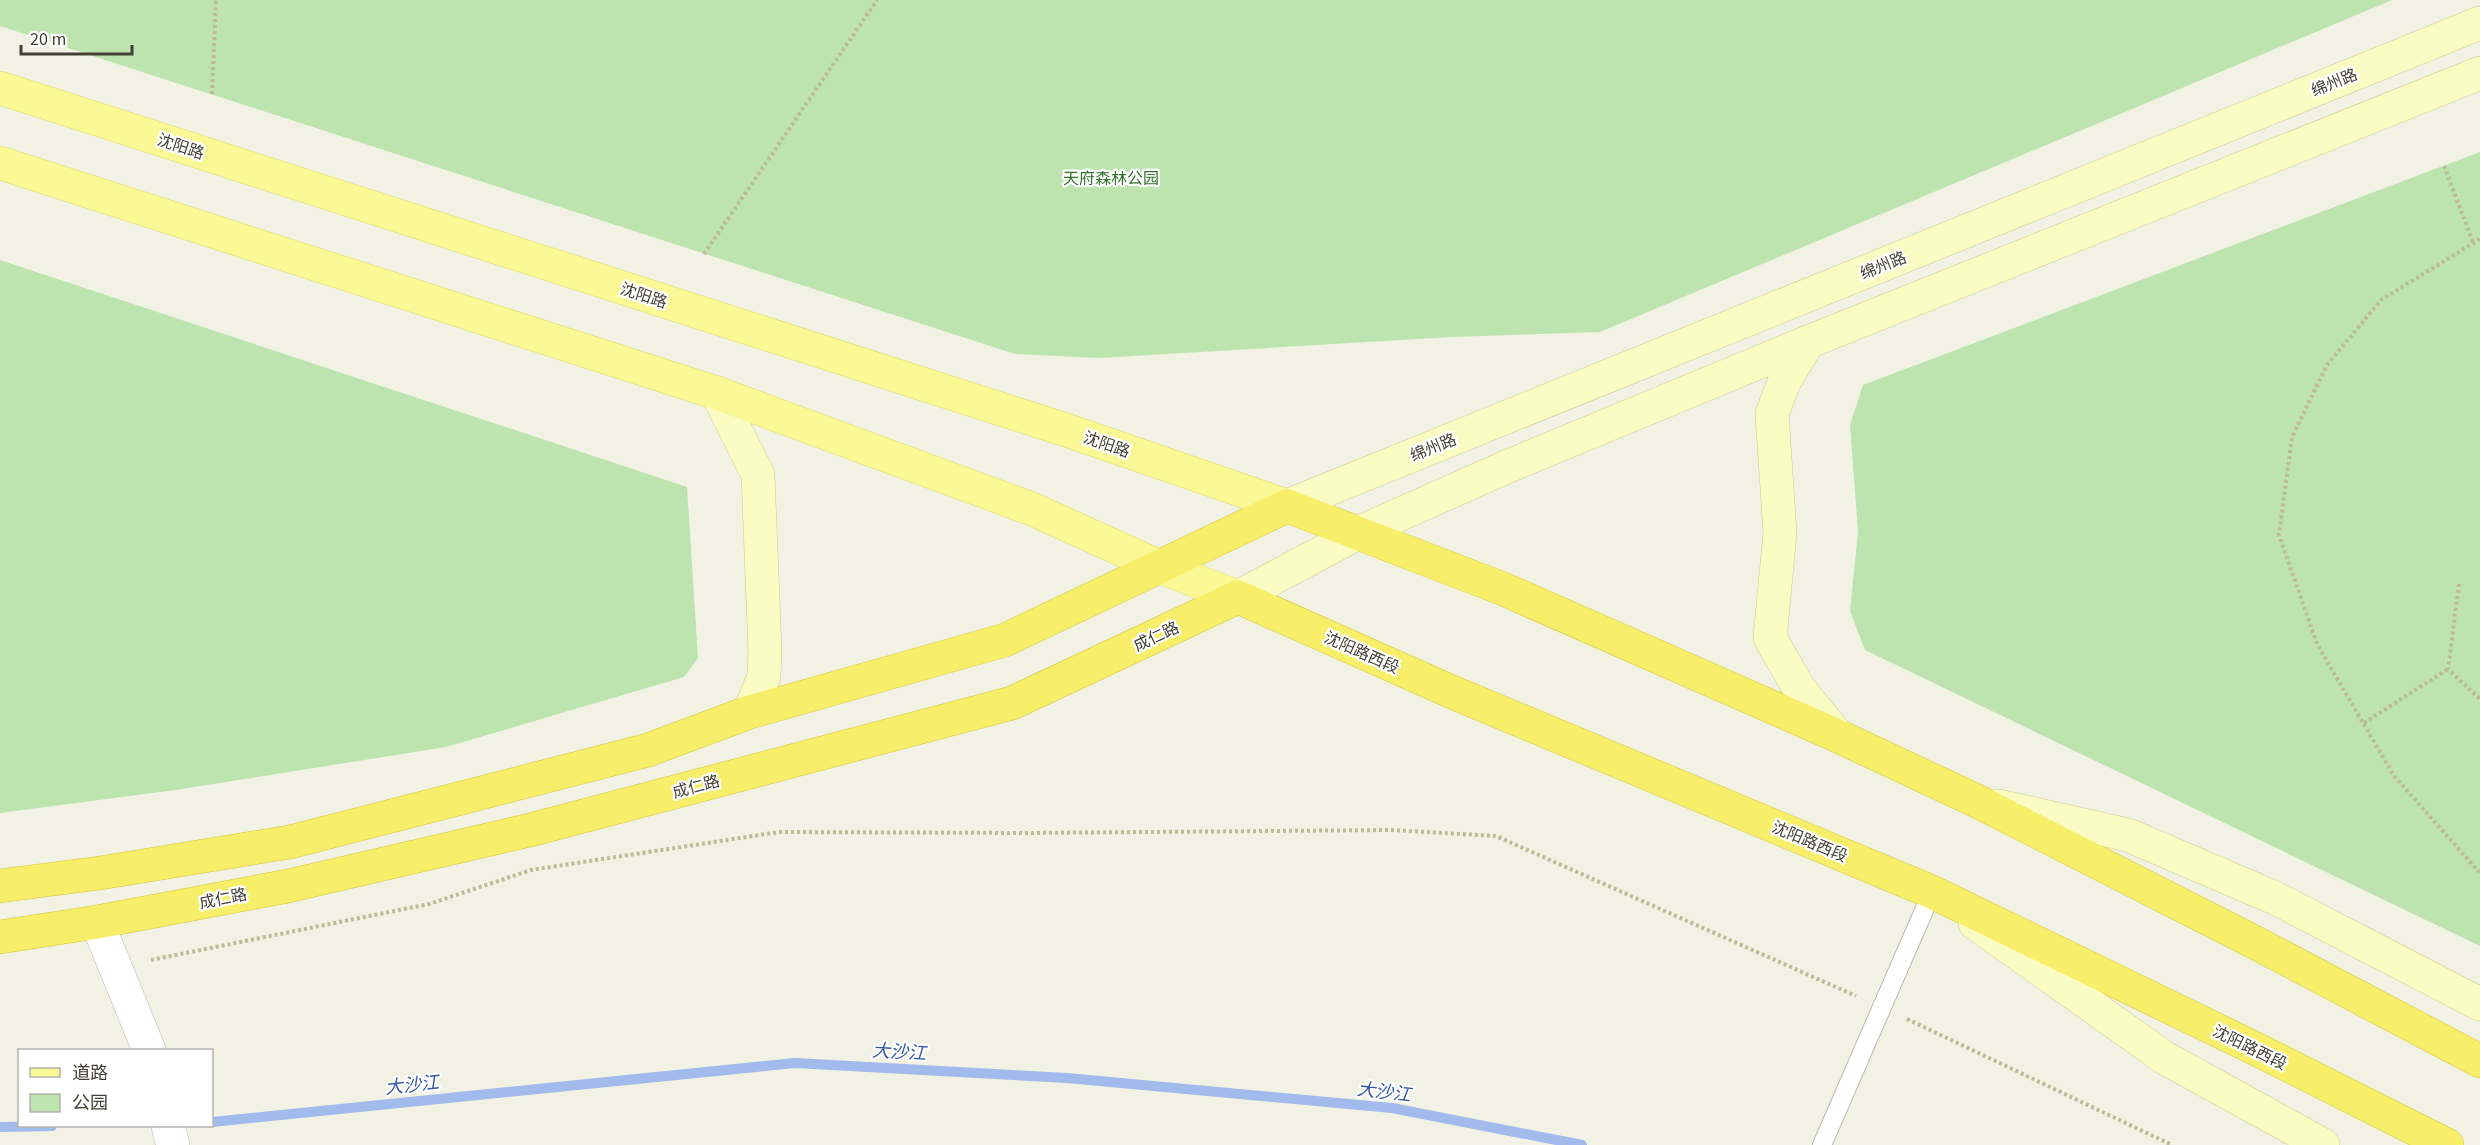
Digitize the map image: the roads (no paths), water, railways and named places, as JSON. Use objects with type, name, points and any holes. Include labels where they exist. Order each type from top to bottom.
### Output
[{"type":"highway","points":[[0,886],[100,873],[290,842],[648,750],[750,712],[1005,640],[1287,506],[1501,588],[1838,736],[1979,802],[2256,943],[2480,1061]]},
{"type":"highway","name":"沈阳路西段","points":[[1238,597],[1463,696],[1932,892],[2254,1048],[2447,1145]]},
{"type":"highway","name":"成仁路","points":[[0,937],[97,922],[288,886],[530,830],[1012,703],[1238,597]]},
{"type":"main road","name":"绵州路","points":[[1287,506],[2480,24]]},
{"type":"main road","points":[[1358,533],[1504,468],[1809,342],[2480,73]]},
{"type":"main road","name":"沈阳路","points":[[0,88],[1055,426],[1287,506]]},
{"type":"main road","points":[[0,163],[717,393],[1032,509],[1160,567]]},
{"type":"main road","points":[[1809,342],[1784,382],[1772,414],[1780,533],[1770,638],[1800,690],[1838,736]]},
{"type":"main road","points":[[717,393],[758,475],[765,652],[764,676],[750,712]]},
{"type":"main road","name":"成仁路","points":[[1238,597],[1358,533]]},
{"type":"main road","name":"沈阳路西段","points":[[1160,567],[1238,597]]},
{"type":"main road","points":[[1979,802],[2127,835],[2275,898],[2480,1004]]},
{"type":"main road","points":[[1932,892],[2164,1058],[2323,1145]]},
{"type":"street","points":[[97,922],[149,1049]]},
{"type":"street","points":[[168,1127],[173,1145]]},
{"type":"lane","points":[[1822,1145],[1932,892]]},
{"type":"waterway","name":"大沙江","points":[[213,1122],[795,1063],[1067,1078],[1392,1108],[1582,1145]]},
{"type":"waterway","name":"大沙江","points":[[0,1127],[18,1127]]},
{"type":"park label","name":"天府森林公园","points":[[1111,178]]}]
